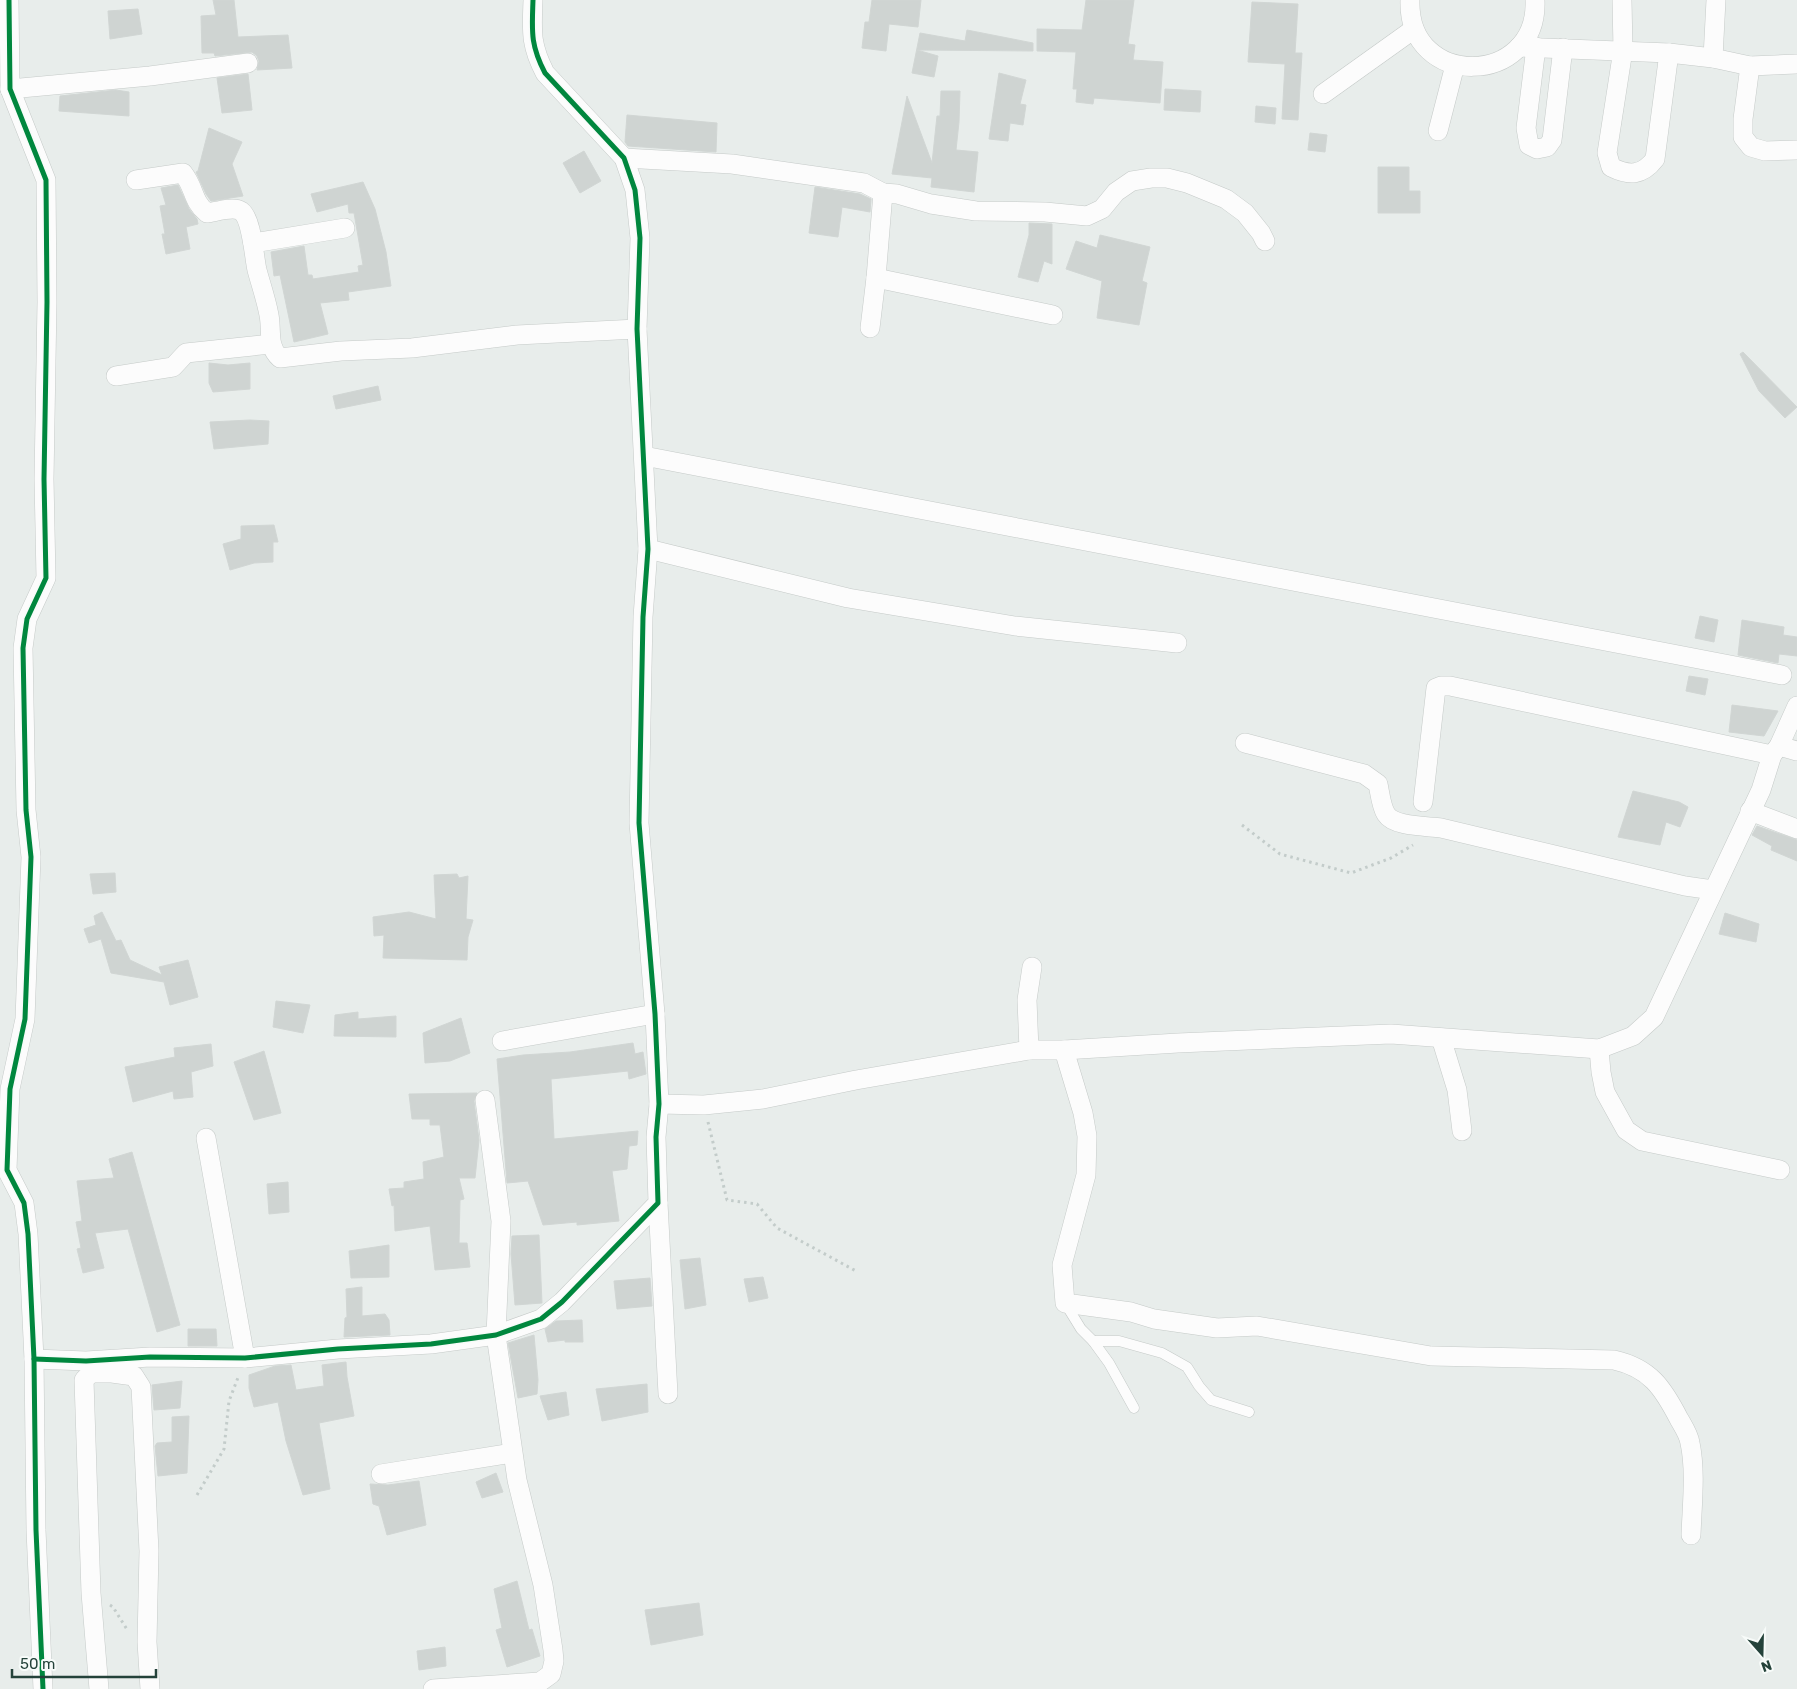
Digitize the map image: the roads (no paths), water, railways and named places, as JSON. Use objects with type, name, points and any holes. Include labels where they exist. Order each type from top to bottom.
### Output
[{"type":"street","points":[[9,0],[10,89],[46,180],[47,302],[44,479],[46,578],[27,619],[23,648],[26,810],[31,856],[25,1019],[10,1089],[4,1172],[24,1203],[28,1234],[34,1359],[36,1530],[43,1689]]},
{"type":"street","points":[[533,0],[532,39],[537,58],[545,73],[624,158],[635,190],[640,238],[637,329],[648,549],[643,616],[640,823],[655,1014],[659,1104],[656,1137],[658,1203],[668,1394]]},
{"type":"street","points":[[1410,0],[1410,16],[1414,29],[1430,52],[1442,60],[1469,68],[1496,63],[1528,47],[1623,50],[1713,58],[1750,66],[1797,64]]},
{"type":"street","points":[[1535,0],[1533,22],[1527,35],[1526,128],[1529,145],[1537,149],[1547,147],[1552,140],[1563,48]]},
{"type":"street","points":[[1622,0],[1623,50],[1607,153],[1611,167],[1623,172],[1637,173],[1649,167],[1655,159],[1669,54]]},
{"type":"street","points":[[1713,58],[1716,0]]},
{"type":"street","points":[[1323,94],[1414,29]]},
{"type":"street","points":[[10,89],[108,78],[150,76],[248,62]]},
{"type":"street","points":[[1438,131],[1455,65]]},
{"type":"street","points":[[1750,66],[1743,118],[1743,137],[1751,147],[1765,150],[1797,150]]},
{"type":"street","points":[[624,158],[732,164],[864,183],[883,193],[898,194],[931,204],[976,211],[1045,212],[1087,216],[1102,209],[1116,192],[1132,181],[1168,178],[1226,198],[1245,213],[1265,241]]},
{"type":"street","points":[[136,180],[182,173],[190,182],[198,206],[207,213],[233,210],[240,211],[245,217],[253,243],[257,269],[266,295],[272,331],[271,344],[274,352],[280,358],[341,351],[412,348],[517,335],[637,329]]},
{"type":"street","points":[[870,328],[883,193]]},
{"type":"street","points":[[253,243],[345,228]]},
{"type":"street","points":[[876,278],[1053,315]]},
{"type":"street","points":[[116,376],[174,367],[186,353],[271,344]]},
{"type":"street","points":[[644,456],[1782,675]]},
{"type":"street","points":[[648,549],[848,598],[1015,626],[1177,643]]},
{"type":"street","points":[[1423,802],[1436,688],[1440,686],[1450,686],[1776,750],[1797,751]]},
{"type":"street","points":[[659,1104],[704,1105],[763,1099],[856,1080],[1029,1050],[1064,1050],[1391,1034],[1599,1049],[1633,1036],[1654,1017],[1761,790],[1776,750],[1797,706]]},
{"type":"street","points":[[1245,743],[1364,774],[1378,784],[1384,812],[1390,819],[1401,823],[1441,828],[1685,886],[1713,890]]},
{"type":"street","points":[[1750,811],[1797,829]]},
{"type":"street","points":[[1029,1050],[1027,1000],[1032,967]]},
{"type":"street","points":[[502,1041],[655,1014]]},
{"type":"street","points":[[1442,1038],[1457,1090],[1462,1131]]},
{"type":"street","points":[[1599,1049],[1605,1092],[1626,1130],[1642,1141],[1780,1170]]},
{"type":"street","points":[[1064,1050],[1083,1113],[1087,1136],[1086,1175],[1062,1265],[1065,1303],[1131,1312],[1154,1319],[1208,1327],[1257,1326],[1431,1356],[1614,1360],[1630,1363],[1646,1373],[1660,1386],[1690,1441],[1692,1459],[1691,1535]]},
{"type":"street","points":[[433,1689],[540,1682],[551,1674],[554,1661],[543,1585],[512,1453],[496,1335],[501,1221],[485,1100]]},
{"type":"street","points":[[206,1138],[245,1358]]},
{"type":"street","points":[[34,1359],[86,1361],[150,1357],[245,1358],[338,1349],[431,1344],[496,1335],[541,1319],[562,1302],[658,1203]]},
{"type":"street","points":[[99,1689],[91,1593],[84,1380],[91,1374],[112,1373],[134,1376],[141,1388],[149,1551],[146,1642],[150,1689]]},
{"type":"street","points":[[381,1474],[512,1453]]},
{"type":"lane","points":[[1065,1303],[1082,1329],[1109,1363],[1134,1408]]},
{"type":"lane","points":[[1093,1341],[1119,1340],[1162,1353],[1187,1367],[1211,1400],[1249,1412]]}]
